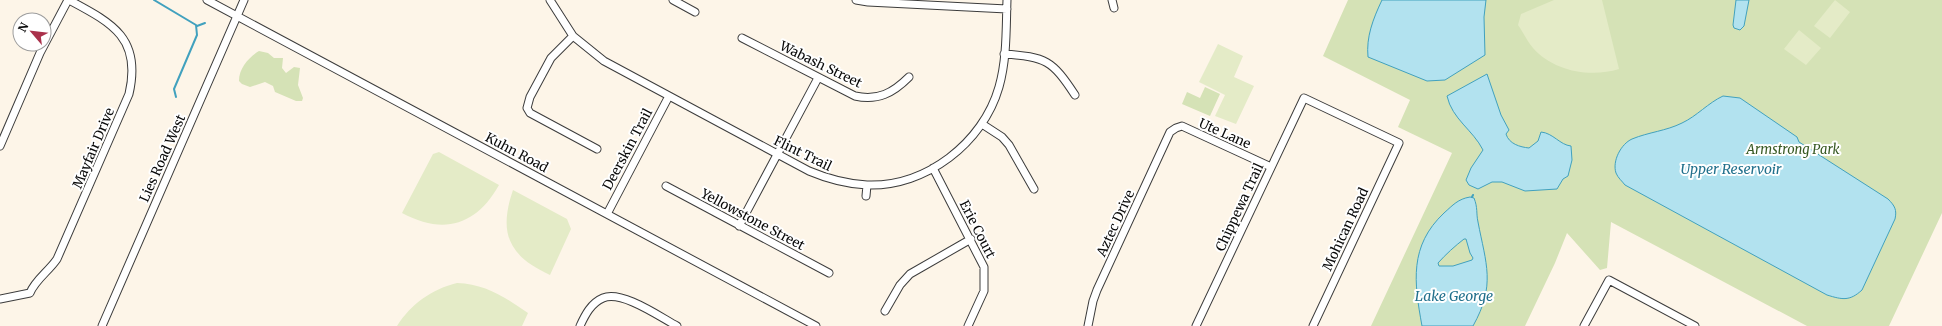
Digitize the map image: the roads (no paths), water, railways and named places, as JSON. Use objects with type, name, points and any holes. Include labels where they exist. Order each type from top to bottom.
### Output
[{"type":"street","points":[[0,146],[40,53],[68,0]]},
{"type":"street","name":"Mayfair Drive","points":[[0,299],[30,293],[33,286],[50,269],[57,259],[129,94],[132,81],[133,69],[128,45],[116,29],[104,19],[68,0]]},
{"type":"street","name":"Kuhn Road","points":[[207,0],[816,326]]},
{"type":"street","name":"Lies Road West","points":[[102,326],[244,0]]},
{"type":"street","name":"Flint Trail","points":[[550,0],[573,36],[604,61],[822,176],[836,181],[867,185],[898,182],[933,168],[958,151],[982,124],[998,89],[1004,54],[1007,0]]},
{"type":"street","points":[[673,0],[695,12]]},
{"type":"street","points":[[856,0],[868,2],[1006,9]]},
{"type":"street","points":[[1112,0],[1114,8]]},
{"type":"street","points":[[573,36],[551,58],[524,108],[530,113],[597,149]]},
{"type":"street","name":"Wabash Street","points":[[742,38],[845,93],[867,98],[875,98],[891,93],[909,77]]},
{"type":"street","points":[[1004,54],[1036,58],[1047,62],[1060,73],[1075,96]]},
{"type":"street","points":[[739,226],[818,78]]},
{"type":"street","name":"Deerskin Trail","points":[[606,214],[669,96]]},
{"type":"street","name":"Mohican Road","points":[[1304,98],[1399,142],[1313,326]]},
{"type":"street","name":"Chippewa Trail","points":[[1196,326],[1304,98]]},
{"type":"street","points":[[982,124],[1002,137],[1009,145],[1034,189]]},
{"type":"street","name":"Ute Lane","points":[[1170,132],[1182,126],[1271,167]]},
{"type":"street","name":"Aztec Drive","points":[[1088,326],[1093,301],[1097,290],[1170,132]]},
{"type":"street","name":"Erie Court","points":[[933,168],[984,267],[985,284],[979,305],[968,326]]},
{"type":"street","points":[[866,196],[867,185]]},
{"type":"street","name":"Yellowstone Street","points":[[666,186],[829,273]]},
{"type":"street","points":[[885,311],[900,285],[910,274],[971,240]]},
{"type":"street","points":[[1584,326],[1609,280],[1695,326]]},
{"type":"street","points":[[580,326],[589,308],[604,298],[624,298],[677,326]]},
{"type":"water","points":[[1382,0],[1486,0],[1484,17],[1485,55],[1445,80],[1427,81],[1368,57],[1369,35]]},
{"type":"water","points":[[1736,0],[1749,0],[1744,26],[1740,30],[1734,28],[1733,25]]},
{"type":"water","points":[[1487,74],[1501,115],[1509,130],[1506,134],[1507,137],[1512,143],[1529,148],[1538,141],[1541,132],[1549,134],[1563,144],[1571,146],[1572,160],[1568,176],[1563,179],[1557,189],[1525,191],[1502,182],[1492,182],[1478,189],[1469,185],[1466,180],[1471,168],[1483,150],[1474,136],[1453,111],[1447,96]]},
{"type":"water","name":"Upper Reservoir","points":[[1723,96],[1740,98],[1797,137],[1799,142],[1888,199],[1895,208],[1895,219],[1862,290],[1858,294],[1850,298],[1842,299],[1827,295],[1625,185],[1618,176],[1615,168],[1616,158],[1618,153],[1628,141],[1682,123]]},
{"type":"water","name":"Lake George","points":[[1466,198],[1474,198],[1475,202],[1486,263],[1487,286],[1485,298],[1473,326],[1422,326],[1416,280],[1420,252],[1425,238],[1444,213],[1453,205]],"holes":[[[1464,239],[1466,239],[1473,258],[1472,260],[1453,266],[1439,266],[1438,263],[1444,256]]]},
{"type":"waterway","points":[[154,0],[196,25],[197,35],[174,89],[176,97]]},
{"type":"waterway","points":[[197,26],[205,23]]},
{"type":"park label","name":"Armstrong Park","points":[[1793,149]]}]
